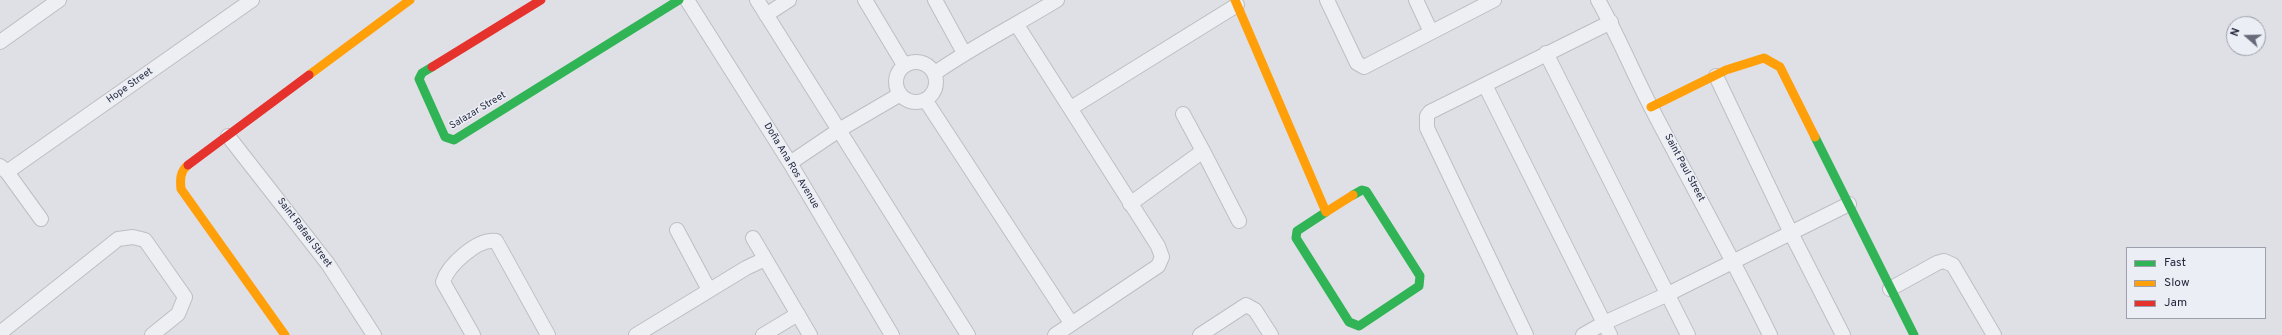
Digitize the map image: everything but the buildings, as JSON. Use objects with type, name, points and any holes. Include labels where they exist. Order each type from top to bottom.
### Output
[{"type":"street","points":[[0,42],[59,0]]},
{"type":"street","name":"Hope Street","points":[[4,169],[252,0]]},
{"type":"street","name":"Salazar Street","points":[[541,0],[422,73],[419,79],[445,137],[448,140],[454,140],[679,0]]},
{"type":"street","name":"Doña Ana Ros Avenue","points":[[687,0],[790,163],[892,335]]},
{"type":"street","points":[[757,0],[968,335]]},
{"type":"street","points":[[766,15],[789,0]]},
{"type":"street","points":[[865,0],[904,65]]},
{"type":"street","points":[[935,0],[964,53]]},
{"type":"street","points":[[935,73],[964,53],[1017,25],[1057,0]]},
{"type":"street","points":[[1327,0],[1357,63],[1364,67],[1494,0]]},
{"type":"street","points":[[1416,0],[1432,32]]},
{"type":"street","name":"Saint Paul Street","points":[[1598,0],[1611,22],[1651,107],[1733,260],[1770,335]]},
{"type":"street","points":[[284,335],[181,189],[180,179],[183,169],[403,2]]},
{"type":"street","points":[[1071,108],[1236,2],[1326,212]]},
{"type":"street","points":[[1526,335],[1426,121],[1430,112],[1611,22]]},
{"type":"street","points":[[1017,25],[1158,246],[1162,257],[1158,266],[1054,335]]},
{"type":"street","points":[[1546,53],[1688,335]]},
{"type":"street","points":[[1651,107],[1716,76],[1756,60],[1764,58],[1773,61],[1780,68],[1914,335]]},
{"type":"street","points":[[912,62],[921,62],[929,66],[935,73],[937,84],[934,93],[926,101],[916,103],[907,101],[899,95],[895,85],[897,74],[904,65],[912,62]]},
{"type":"street","points":[[1716,76],[1791,233],[1843,335]]},
{"type":"street","points":[[1485,85],[1607,329]]},
{"type":"street","points":[[790,163],[839,130],[899,95]]},
{"type":"street","points":[[926,101],[1070,323]]},
{"type":"street","points":[[1182,114],[1204,151],[1239,221]]},
{"type":"street","name":"Saint Rafael Street","points":[[228,136],[328,264],[374,335]]},
{"type":"street","points":[[1130,204],[1204,151]]},
{"type":"street","points":[[4,169],[41,219]]},
{"type":"street","points":[[1362,190],[1370,194],[1420,276],[1419,286],[1359,326],[1355,326],[1349,322],[1296,238],[1297,231],[1326,212],[1362,190]]},
{"type":"street","points":[[1583,335],[1607,329],[1668,294],[1733,260],[1849,204]]},
{"type":"street","points":[[677,230],[708,290]]},
{"type":"street","points":[[0,333],[118,239],[133,237],[145,240],[185,297],[178,314],[152,335]]},
{"type":"street","points":[[753,238],[810,335]]},
{"type":"street","points":[[472,335],[443,282],[450,266],[481,242],[488,240],[496,241],[548,335]]},
{"type":"street","points":[[636,335],[708,290],[765,258]]},
{"type":"street","points":[[1890,289],[1937,263],[1944,261],[1953,265],[1994,335]]},
{"type":"street","points":[[1200,335],[1240,308],[1248,305],[1255,310],[1271,335]]},
{"type":"street","points":[[763,335],[798,314]]},
{"type":"traffic: fast","points":[[432,67],[422,73],[419,79],[445,137],[454,140],[679,0]]},
{"type":"traffic: fast","points":[[1815,137],[1914,335]]},
{"type":"traffic: fast","points":[[1326,212],[1297,231],[1296,238],[1349,322],[1359,326],[1419,286],[1420,276],[1366,191],[1362,190],[1353,195]]},
{"type":"traffic: slow","points":[[309,75],[410,0]]},
{"type":"traffic: slow","points":[[1235,0],[1326,212],[1353,195]]},
{"type":"traffic: slow","points":[[1651,107],[1726,70],[1764,58],[1780,67],[1815,137]]},
{"type":"traffic: slow","points":[[188,165],[183,170],[181,176],[181,189],[285,335]]},
{"type":"traffic: jam","points":[[432,67],[541,0]]},
{"type":"traffic: jam","points":[[188,165],[309,75]]}]
